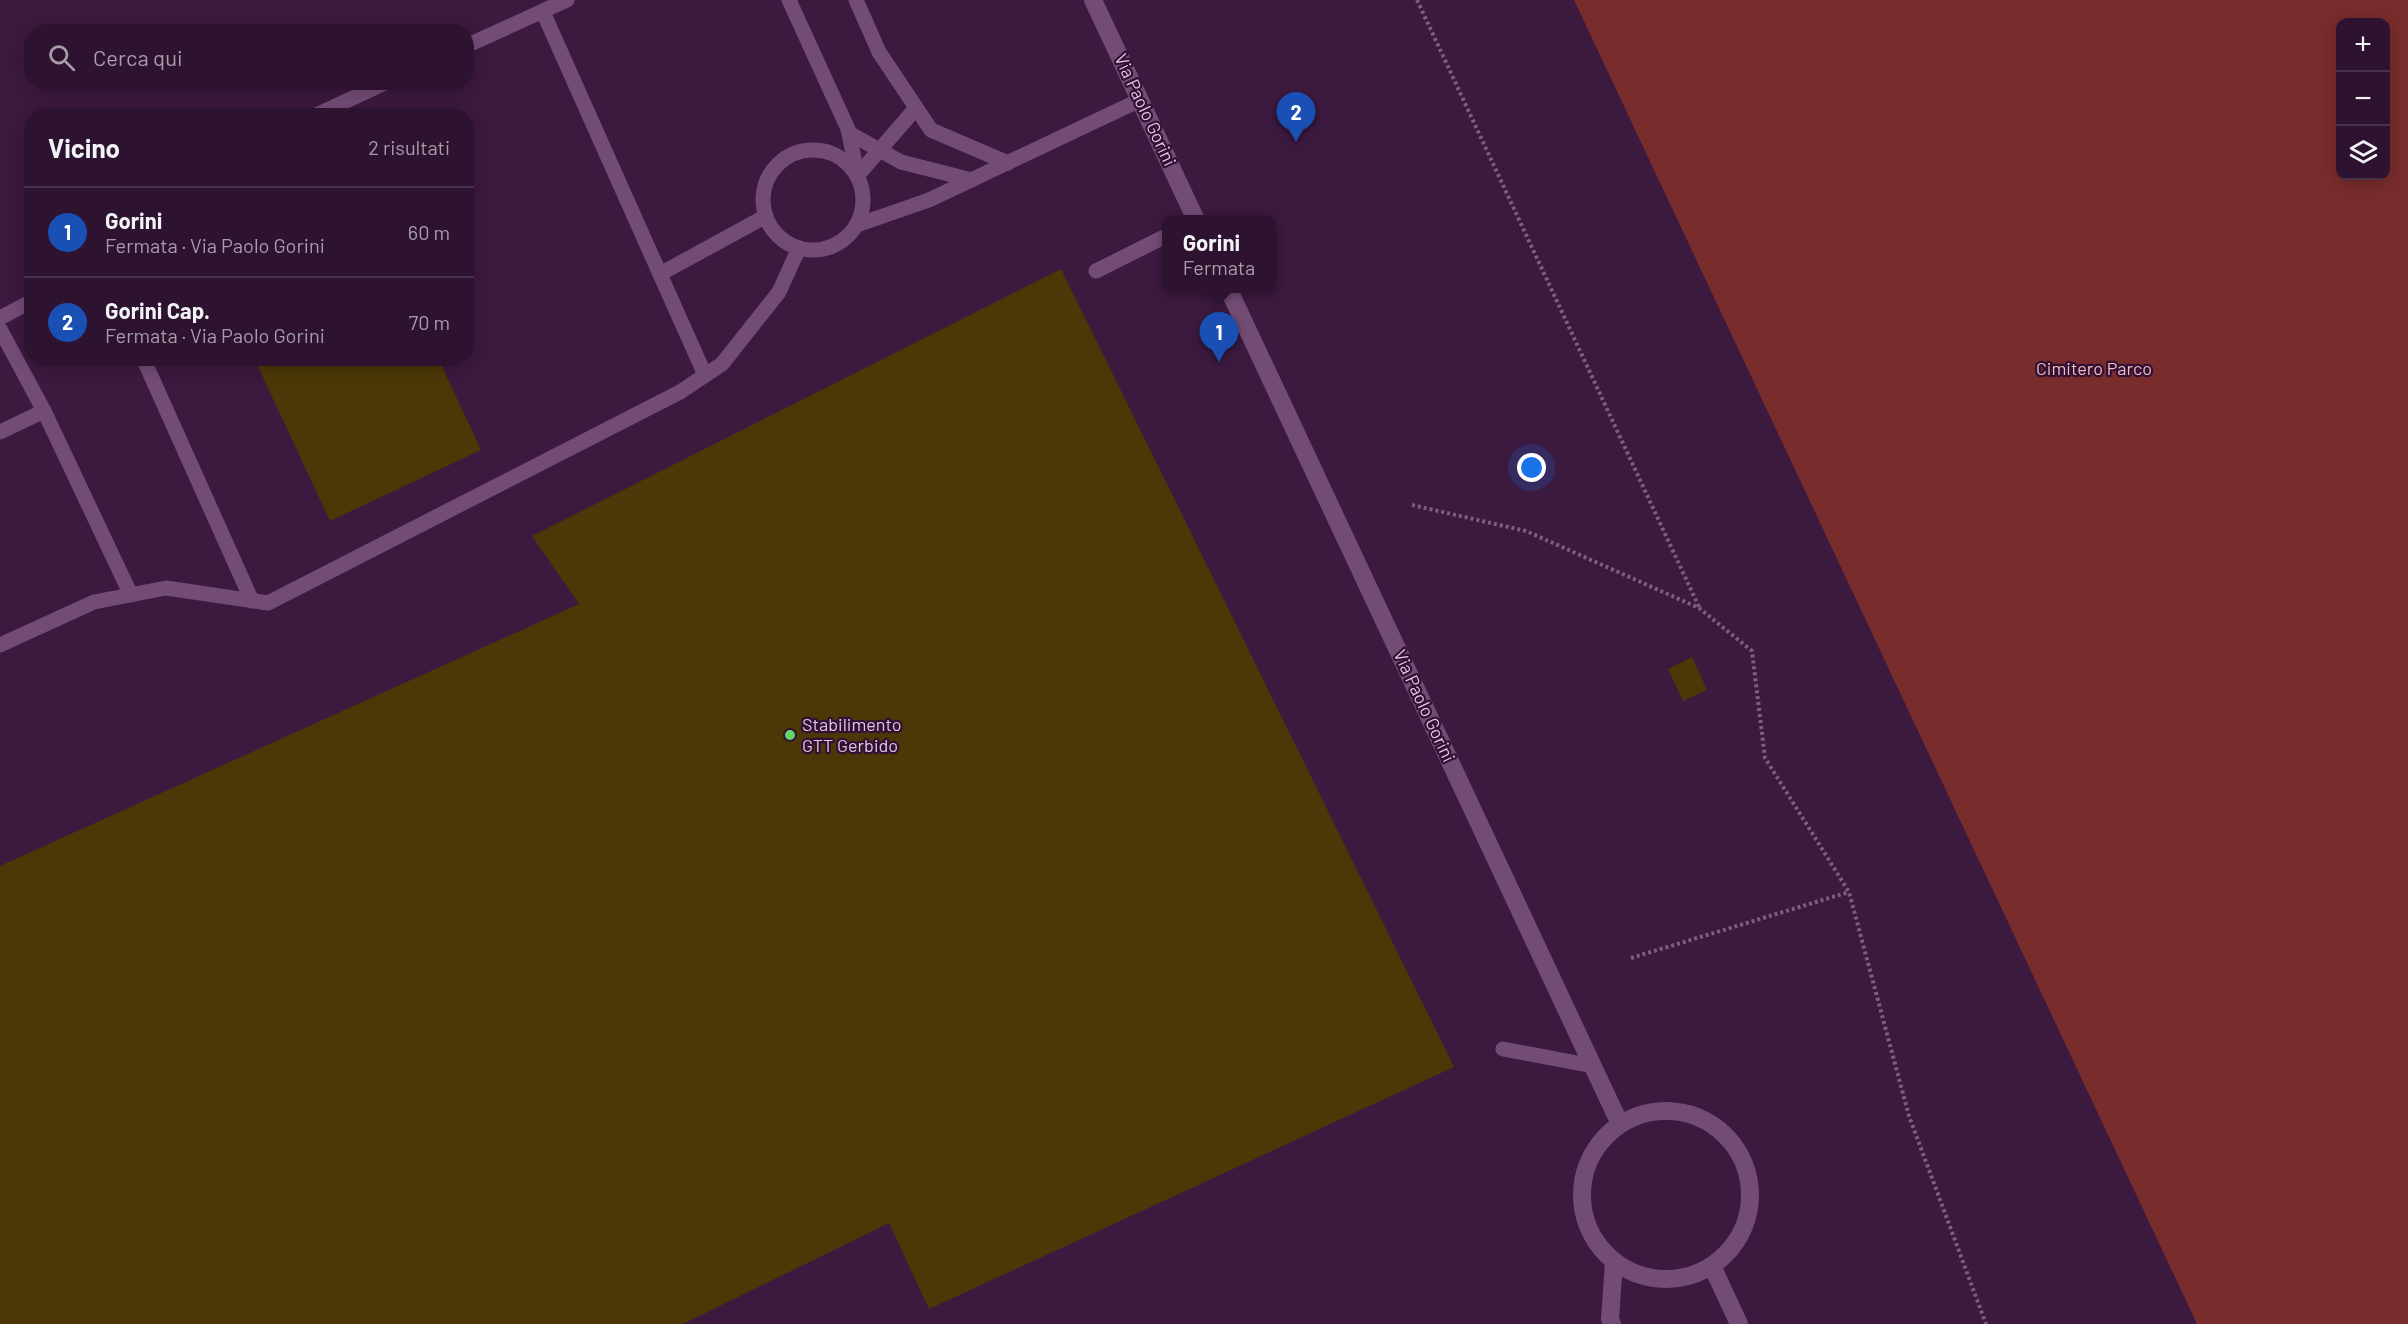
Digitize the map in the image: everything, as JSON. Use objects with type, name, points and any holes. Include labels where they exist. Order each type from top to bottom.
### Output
[{"type":"street","name":"Via Paolo Gorini","points":[[1094,0],[1194,215]]},
{"type":"street","name":"Via Paolo Gorini","points":[[1230,293],[1620,1124]]},
{"type":"street","points":[[1673,1110],[1691,1114],[1713,1124],[1734,1143],[1750,1181],[1748,1218],[1733,1245],[1712,1266],[1691,1276],[1670,1280],[1645,1277],[1614,1262],[1600,1248],[1587,1224],[1582,1191],[1589,1160],[1605,1136],[1620,1124],[1654,1111],[1673,1110]]},
{"type":"street","points":[[1612,1324],[1610,1319],[1614,1262]]},
{"type":"street","points":[[1712,1266],[1738,1324]]},
{"type":"lane","points":[[474,42],[567,0]]},
{"type":"lane","points":[[789,0],[849,133],[857,176]]},
{"type":"lane","points":[[856,0],[879,52],[931,130],[1008,163]]},
{"type":"lane","points":[[543,12],[705,375]]},
{"type":"lane","points":[[331,108],[370,90]]},
{"type":"lane","points":[[857,225],[929,200],[1140,100]]},
{"type":"lane","points":[[857,176],[916,108]]},
{"type":"lane","points":[[849,133],[901,162],[972,180]]},
{"type":"lane","points":[[810,149],[826,151],[840,157],[852,167],[857,176],[864,195],[857,225],[847,237],[834,246],[819,250],[799,248],[776,234],[763,206],[764,190],[770,175],[780,162],[794,153],[810,149]]},
{"type":"lane","points":[[660,274],[766,216]]},
{"type":"lane","points":[[1096,271],[1162,238]]},
{"type":"lane","points":[[0,645],[94,602],[166,588],[268,603],[669,397],[722,364],[779,292],[799,248]]},
{"type":"lane","points":[[0,318],[24,305]]},
{"type":"lane","points":[[0,329],[44,411],[131,595]]},
{"type":"lane","points":[[146,366],[252,601]]},
{"type":"lane","points":[[0,432],[44,411]]},
{"type":"lane","points":[[1503,1049],[1593,1066]]},
{"type":"path","points":[[1417,0],[1699,608]]},
{"type":"path","points":[[1412,505],[1526,531],[1699,608],[1752,651],[1765,758],[1849,892],[1909,1116],[1986,1324]]},
{"type":"path","points":[[1631,957],[1849,892]]},
{"type":"green space","name":"Cimitero Parco","points":[[1574,0],[2408,0],[2408,1324],[2197,1324]]},
{"type":"building","name":"Stabilimento GTT Gerbido","points":[[1061,269],[1454,1067],[929,1309],[889,1223],[683,1324],[0,1324],[0,866],[579,604],[532,536]]},
{"type":"building","points":[[258,366],[442,366],[481,450],[330,521]]},
{"type":"building","points":[[1692,657],[1707,690],[1683,701],[1668,669]]},
{"type":"place","name":"Gorini Cap.","points":[[1296,142]]},
{"type":"place","name":"Gorini","points":[[1219,362]]},
{"type":"place","name":"Stabilimento GTT Gerbido","points":[[790,735]]}]
